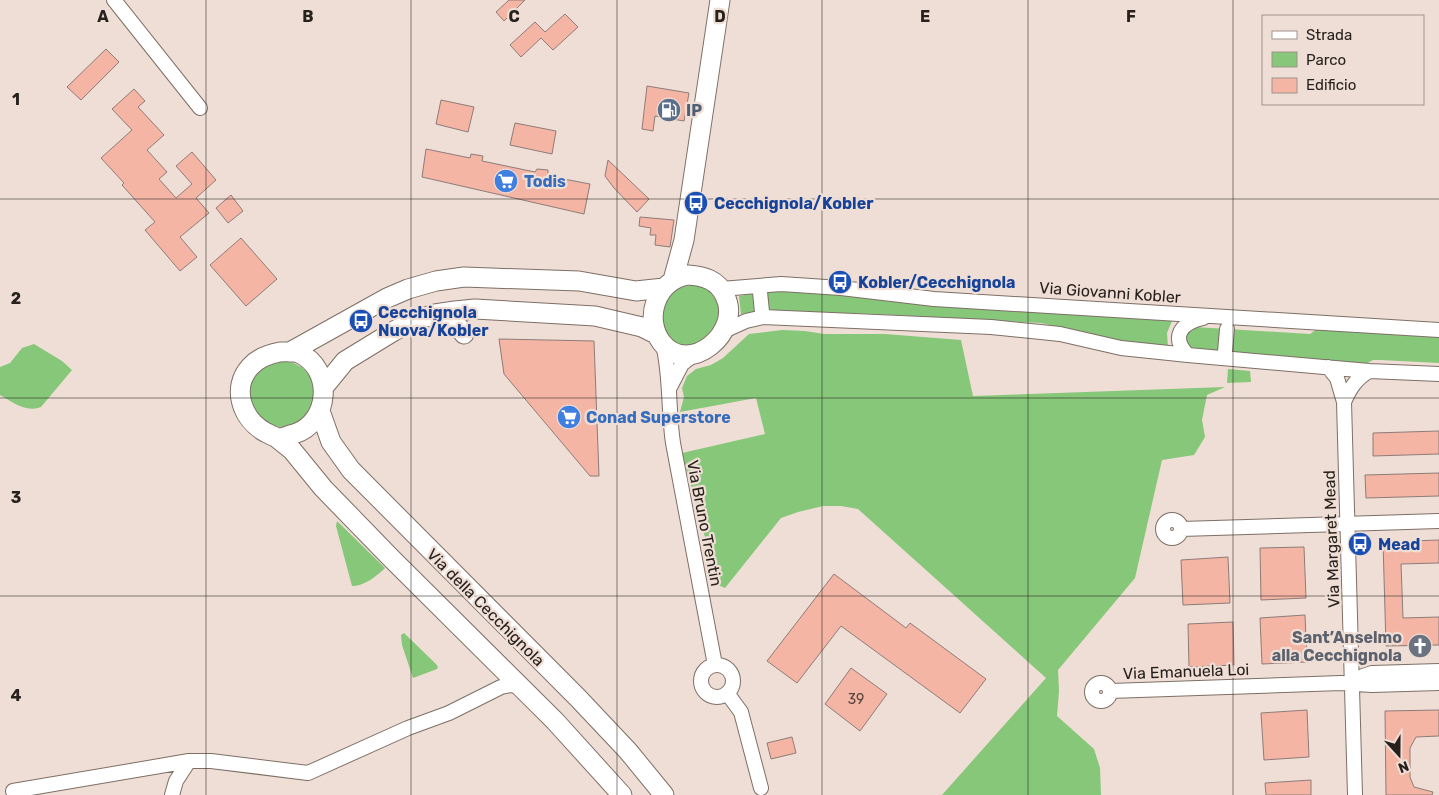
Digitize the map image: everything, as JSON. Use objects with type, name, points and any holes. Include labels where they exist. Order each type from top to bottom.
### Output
[{"type":"street","points":[[114,0],[200,108]]},
{"type":"street","points":[[660,339],[653,325],[653,312],[668,284],[684,240],[720,0]]},
{"type":"street","points":[[684,240],[689,255],[703,276]]},
{"type":"street","points":[[290,352],[387,298],[428,282],[464,277],[579,282],[636,291],[668,284],[688,275],[703,276],[715,282],[721,289],[729,309],[727,325],[724,331],[710,346],[695,354],[683,355],[675,353],[660,339],[642,327],[610,318],[570,314],[558,318],[550,326],[540,317],[529,312],[455,311],[424,318],[394,331],[345,361],[323,388]]},
{"type":"street","name":"Via Giovanni Kobler","points":[[721,289],[781,284],[841,288],[934,299],[1228,323],[1439,330]]},
{"type":"street","points":[[760,292],[762,312]]},
{"type":"street","points":[[724,331],[746,321],[763,317],[903,322],[1044,332],[1120,348],[1188,355],[1439,374]]},
{"type":"street","name":"Via Giovanni Kobler","points":[[1188,355],[1182,348],[1179,340],[1183,326],[1204,318],[1228,323]]},
{"type":"street","points":[[1225,352],[1228,323]]},
{"type":"street","name":"Via Bruno Trentin","points":[[660,339],[668,366],[670,388],[669,416],[673,443],[715,665]]},
{"type":"street","points":[[280,352],[298,353],[308,360],[319,373],[323,388],[320,411],[316,419],[300,432],[277,438],[256,427],[248,418],[240,397],[243,376],[250,366],[259,359],[280,352]]},
{"type":"street","name":"Via Bruno Trentin","points":[[670,388],[682,364],[695,354]]},
{"type":"street","name":"Via Margaret Mead","points":[[1328,367],[1337,378],[1344,402],[1356,795]]},
{"type":"street","points":[[1344,402],[1350,387],[1369,370]]},
{"type":"street","name":"Via della Cecchignola","points":[[320,411],[331,442],[350,470],[578,698],[628,751],[664,795]]},
{"type":"street","name":"Via della Cecchignola","points":[[277,438],[292,450],[323,488],[390,557],[555,721],[622,795]]},
{"type":"street","points":[[1182,529],[1439,521]]},
{"type":"street","points":[[477,698],[496,681],[499,672],[498,666],[494,661]]},
{"type":"street","points":[[715,665],[728,669],[732,681],[731,687],[727,692],[721,696],[708,694],[701,684],[701,677],[704,671],[715,665]]},
{"type":"street","points":[[1353,683],[1363,676],[1372,673],[1439,671]]},
{"type":"street","name":"Via Emanuela Loi","points":[[1110,691],[1353,683],[1372,685],[1439,684]]},
{"type":"street","points":[[13,791],[189,761],[211,761],[308,773],[408,728],[449,713],[501,687],[517,686],[524,691]]},
{"type":"street","points":[[727,692],[741,712],[761,788]]},
{"type":"street","points":[[172,795],[176,781],[189,761]]},
{"type":"green space","points":[[691,285],[706,287],[714,294],[722,318],[706,340],[695,344],[682,345],[671,341],[664,333],[661,311],[666,300],[676,291]]},
{"type":"green space","points":[[782,291],[844,295],[945,306],[1172,321],[1167,333],[1168,347],[1122,342],[1041,323],[876,314],[765,311],[763,292]]},
{"type":"green space","points":[[757,293],[760,312],[741,314],[739,296]]},
{"type":"green space","points":[[1195,327],[1310,334],[1317,329],[1439,337],[1439,363],[1373,360],[1366,364],[1193,349],[1185,344],[1185,334]]},
{"type":"green space","points":[[782,330],[824,334],[885,334],[961,340],[973,396],[1225,387],[1207,395],[1202,420],[1205,437],[1194,455],[1162,460],[1135,578],[1058,670],[1057,716],[1094,749],[1100,768],[1101,795],[942,795],[1046,678],[858,509],[841,506],[823,506],[781,518],[725,588],[718,585],[682,453],[765,434],[756,398],[680,412],[684,397],[682,388],[687,376],[696,369],[711,365],[723,358],[749,334]]},
{"type":"green space","points":[[34,344],[62,361],[72,370],[41,407],[30,409],[19,406],[0,395],[0,367],[10,363],[22,348]]},
{"type":"green space","points":[[282,361],[295,364],[305,371],[312,381],[315,394],[312,407],[305,417],[295,424],[282,427],[269,424],[259,417],[252,407],[249,394],[252,381],[259,371],[269,364]]},
{"type":"green space","points":[[1228,369],[1250,371],[1251,382],[1227,383]]},
{"type":"green space","points":[[337,521],[385,568],[361,585],[352,586],[336,526]]},
{"type":"green space","points":[[404,633],[436,664],[437,669],[413,678],[402,645],[401,635]]},
{"type":"building","points":[[509,0],[525,0],[504,21],[496,12]]},
{"type":"building","points":[[565,14],[578,27],[553,50],[541,38],[521,57],[510,45],[535,22],[545,32]]},
{"type":"building","points":[[106,49],[119,62],[81,100],[67,87]]},
{"type":"building","points":[[647,86],[689,93],[684,121],[655,116],[653,131],[642,129]]},
{"type":"building","points":[[134,89],[145,101],[138,107],[164,135],[147,150],[167,172],[159,179],[176,198],[192,184],[176,166],[192,152],[216,180],[196,198],[209,213],[180,237],[197,257],[180,271],[145,230],[155,222],[101,158],[132,130],[112,109]]},
{"type":"building","points":[[441,100],[474,107],[468,132],[436,124]]},
{"type":"building","points":[[515,123],[556,131],[552,154],[510,145]]},
{"type":"building","name":"Todis","points":[[426,149],[470,158],[471,154],[483,156],[482,161],[535,172],[537,169],[548,170],[548,176],[590,184],[584,214],[422,177]]},
{"type":"building","points":[[608,160],[649,199],[637,212],[605,176]]},
{"type":"building","points":[[231,195],[243,211],[228,223],[216,208]]},
{"type":"building","points":[[640,217],[674,220],[670,247],[655,245],[656,235],[650,235],[651,228],[639,226]]},
{"type":"building","points":[[241,238],[277,279],[246,306],[210,265]]},
{"type":"building","name":"Conad Superstore","points":[[499,339],[594,341],[599,476],[590,476],[504,374]]},
{"type":"building","points":[[1439,431],[1439,454],[1373,456],[1373,433]]},
{"type":"building","points":[[1439,473],[1439,496],[1366,498],[1365,475]]},
{"type":"building","points":[[1439,540],[1439,563],[1401,564],[1403,618],[1439,617],[1439,645],[1386,646],[1383,542]]},
{"type":"building","points":[[1304,547],[1306,598],[1261,600],[1260,548]]},
{"type":"building","points":[[1228,557],[1230,603],[1183,605],[1181,560]]},
{"type":"building","points":[[834,574],[906,628],[910,623],[986,679],[960,713],[841,626],[797,683],[767,661]]},
{"type":"building","points":[[1305,615],[1307,662],[1262,664],[1260,618]]},
{"type":"building","points":[[1233,622],[1234,665],[1189,667],[1188,624]]},
{"type":"building","points":[[851,668],[887,694],[860,731],[825,704]]},
{"type":"building","points":[[1307,710],[1309,757],[1264,760],[1261,713]]},
{"type":"building","points":[[1439,710],[1439,736],[1416,737],[1410,748],[1410,777],[1414,787],[1433,792],[1432,795],[1386,795],[1385,711]]},
{"type":"building","points":[[792,737],[796,753],[771,759],[767,743]]},
{"type":"building","points":[[1311,780],[1311,795],[1266,795],[1265,783]]},
{"type":"place","name":"IP","points":[[669,110]]},
{"type":"place","name":"Todis","points":[[506,181]]},
{"type":"place","name":"Cecchignola/Kobler","points":[[696,203]]},
{"type":"place","name":"Kobler/Cecchignola","points":[[840,282]]},
{"type":"place","name":"Cecchignola Nuova/Kobler","points":[[361,321]]},
{"type":"place","name":"Conad Superstore","points":[[569,417]]},
{"type":"place","name":"Mead","points":[[1360,544]]},
{"type":"place","name":"Sant’Anselmo alla Cecchignola","points":[[1420,646]]}]
